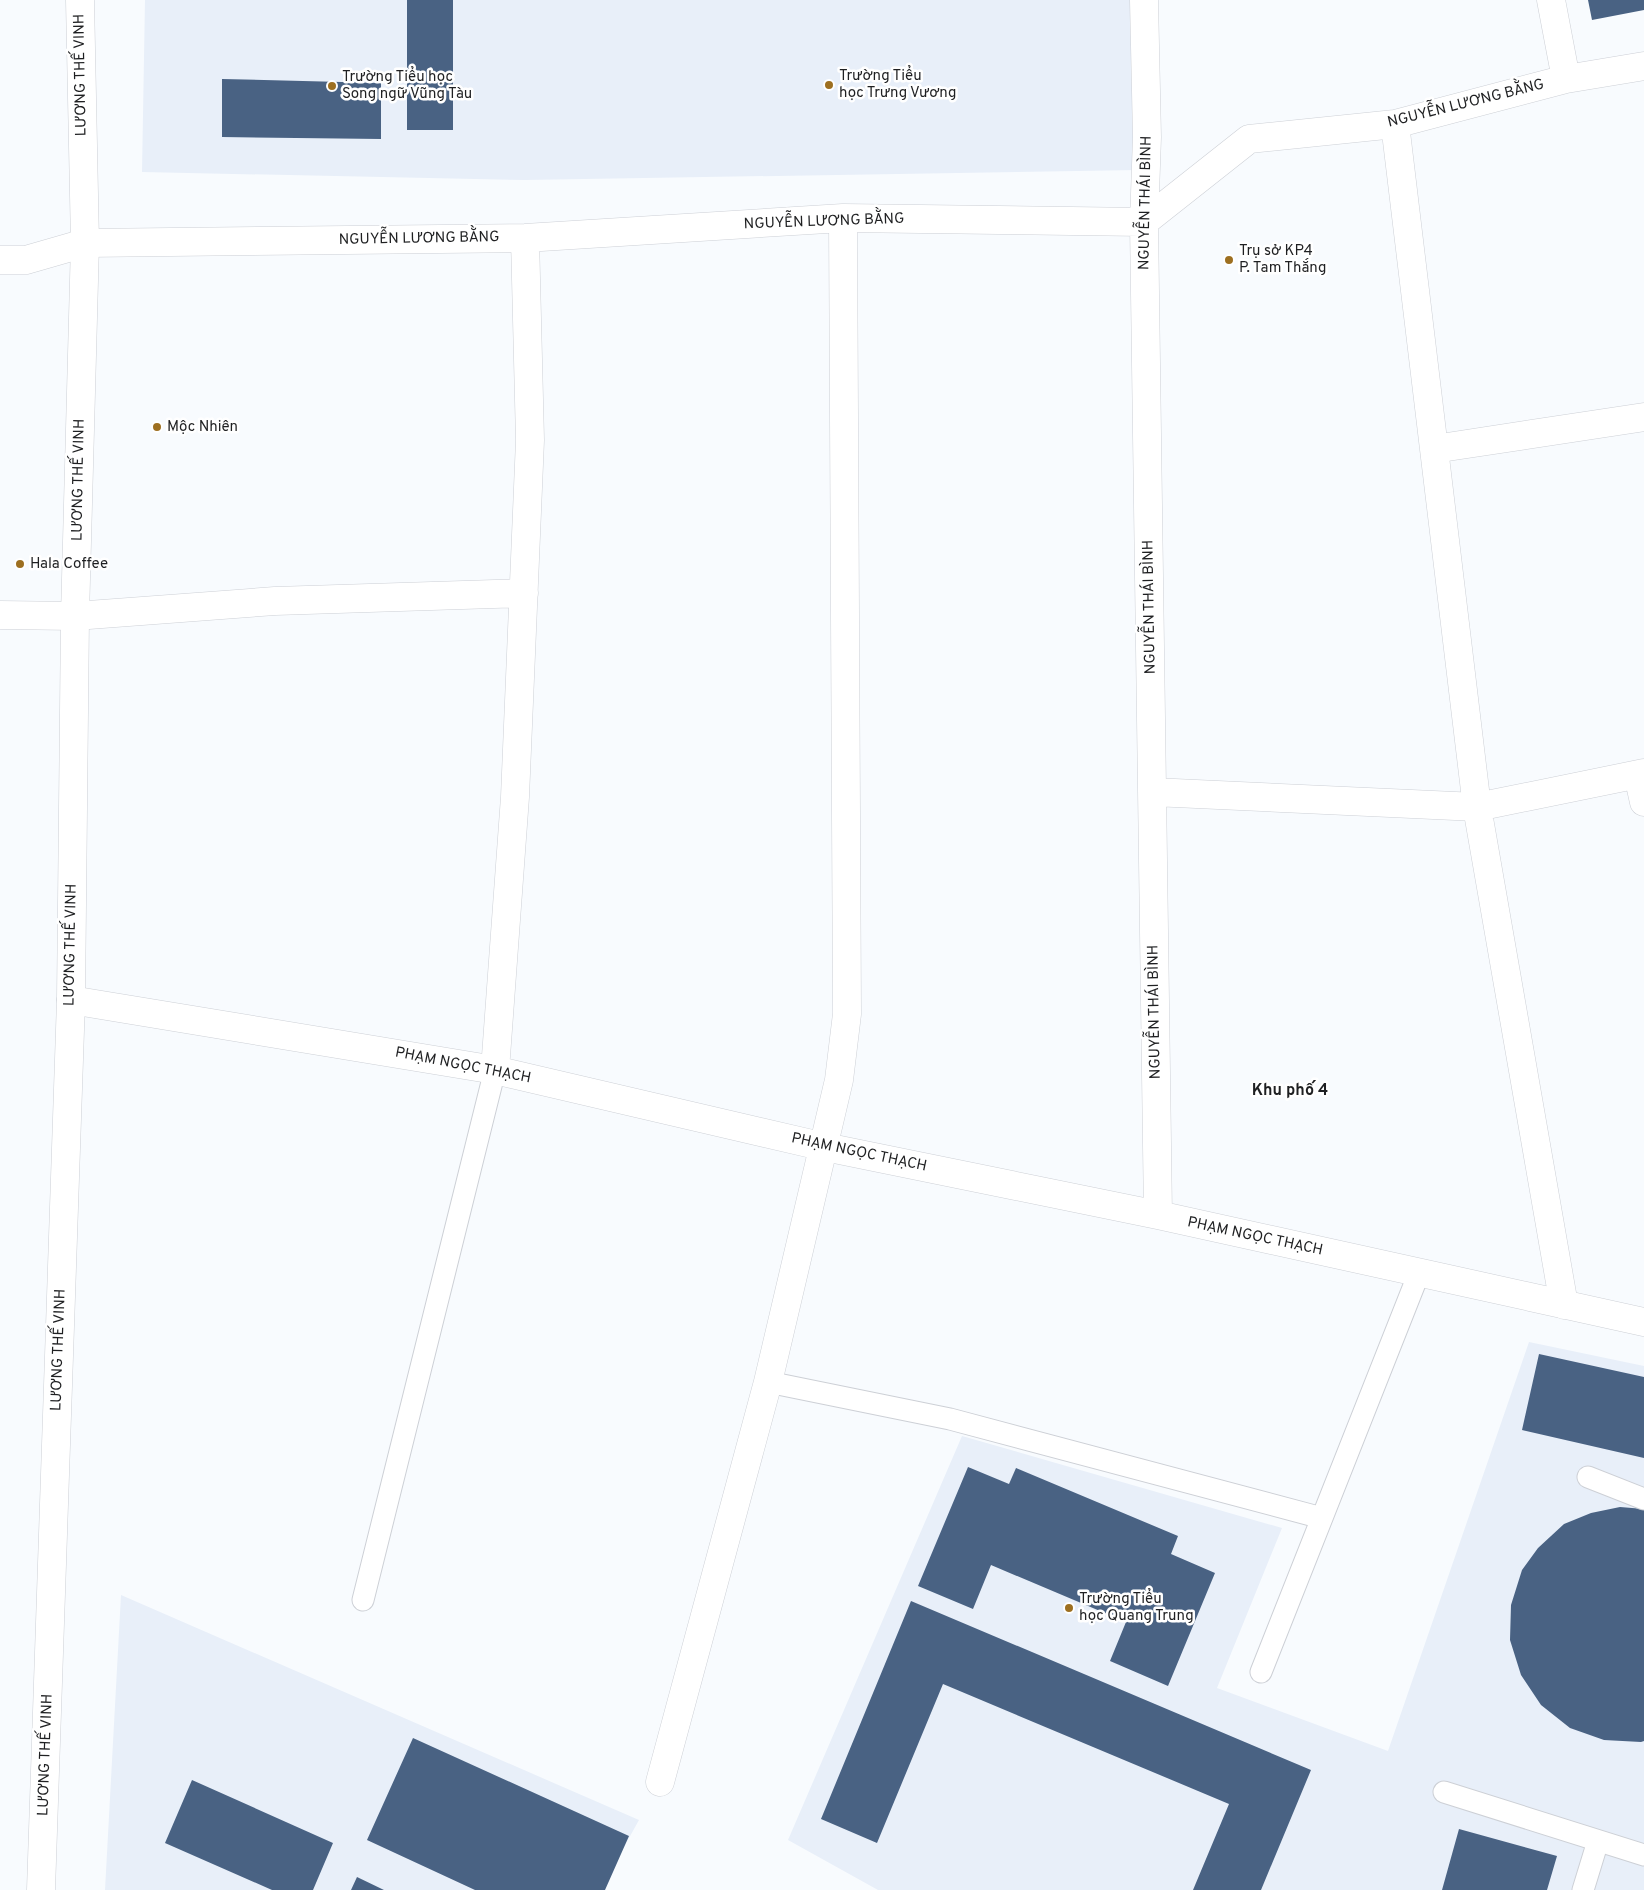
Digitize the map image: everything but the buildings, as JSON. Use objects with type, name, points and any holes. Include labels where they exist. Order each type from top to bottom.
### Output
[{"type":"street","name":"LƯƠNG THẾ VINH","points":[[41,1890],[71,1000],[75,616],[85,243],[80,0]]},
{"type":"street","name":"NGUYỄN THÁI BÌNH","points":[[1144,0],[1147,138],[1144,222],[1158,1215]]},
{"type":"street","points":[[1552,0],[1566,79]]},
{"type":"street","name":"NGUYỄN LƯƠNG BẰNG","points":[[0,260],[26,260],[85,243],[525,238],[843,218],[1144,222],[1249,139],[1395,124],[1566,79],[1644,66]]},
{"type":"street","points":[[1395,124],[1477,807],[1564,1305]]},
{"type":"street","points":[[660,1782],[768,1382],[825,1147],[839,1080],[846,1014],[843,218]]},
{"type":"street","points":[[495,1070],[516,797],[530,440],[525,238]]},
{"type":"street","points":[[1434,449],[1644,417]]},
{"type":"street","points":[[0,615],[75,616],[275,601],[524,593]]},
{"type":"street","points":[[1153,792],[1477,807],[1641,774],[1644,802]]},
{"type":"street","name":"PHẠM NGỌC THẠCH","points":[[71,1000],[495,1070],[825,1147],[1158,1215],[1644,1322]]},
{"type":"lane","points":[[363,1600],[495,1070]]},
{"type":"lane","points":[[1260,1672],[1419,1273]]},
{"type":"lane","points":[[768,1382],[950,1419],[1322,1518]]},
{"type":"lane","points":[[1588,1477],[1644,1498]]},
{"type":"lane","points":[[1444,1792],[1644,1855]]},
{"type":"lane","points":[[1583,1890],[1598,1840]]},
{"type":"shaded area","name":"Trường Tiểu học Trưng Vương","points":[[145,0],[1138,0],[1138,170],[525,180],[142,172]]},
{"type":"shaded area","name":"Trường Tiểu học Quang Trung","points":[[1529,1342],[1644,1366],[1644,1890],[878,1890],[788,1840],[962,1436],[1282,1528],[1217,1688],[1388,1751]]},
{"type":"shaded area","points":[[121,1595],[639,1820],[600,1890],[105,1890]]},
{"type":"place","name":"Trường Tiểu học Trưng Vương","points":[[829,85]]},
{"type":"place","name":"Trường Tiểu học Song ngữ Vũng Tàu","points":[[332,86]]},
{"type":"place","name":"Trụ sở KP4 P. Tam Thắng","points":[[1229,260]]},
{"type":"place","name":"Mộc Nhiên","points":[[157,427]]},
{"type":"place","name":"Hala Coffee","points":[[20,564]]},
{"type":"place","name":"Trường Tiểu học Quang Trung","points":[[1069,1608]]},
{"type":"district","name":"Khu phố 4","points":[[1290,1091]]}]
